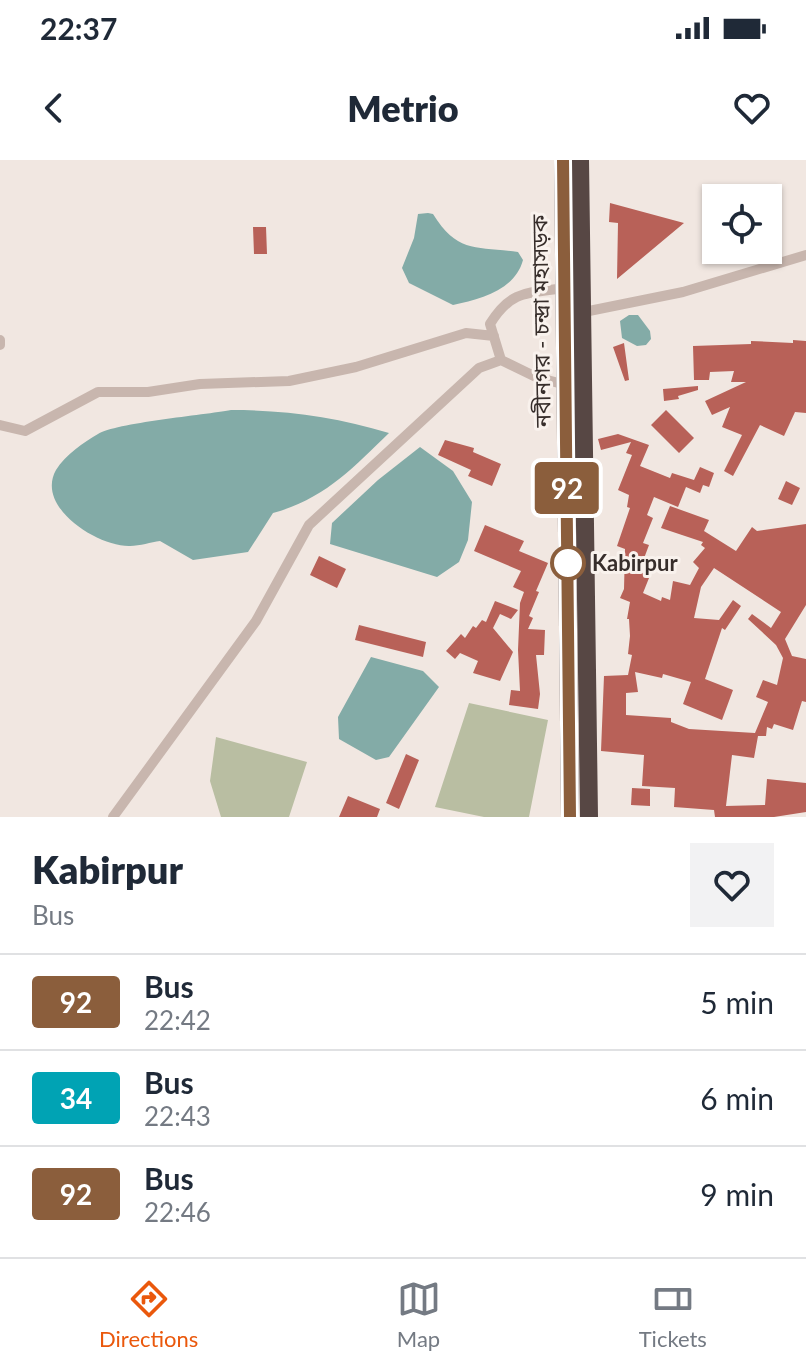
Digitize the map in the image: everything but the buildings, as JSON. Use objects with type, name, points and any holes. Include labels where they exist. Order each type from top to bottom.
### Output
[{"type":"highway","name":"নবীনগর - চন্দ্রা মহাসড়ক","points":[[563,160],[570,817]]},
{"type":"highway","name":"নবীনগর - চন্দ্রা মহাসড়ক","points":[[580,160],[589,817]]},
{"type":"street","points":[[584,312],[683,292],[806,255]]},
{"type":"street","points":[[501,360],[490,324],[503,302],[525,294],[565,288]]},
{"type":"street","points":[[0,425],[25,431],[98,392],[148,392],[200,384],[289,381],[356,367],[466,333],[494,336]]},
{"type":"street","points":[[113,817],[256,621],[309,525],[479,368],[501,360],[536,377],[566,385]]},
{"type":"green space","points":[[469,703],[548,720],[529,817],[484,817],[435,807]]},
{"type":"green space","points":[[216,737],[307,762],[289,817],[221,817],[210,781]]},
{"type":"water","points":[[418,214],[433,214],[451,236],[469,246],[518,252],[523,260],[513,279],[496,292],[453,305],[409,283],[402,268],[414,238]]},
{"type":"water","points":[[629,315],[638,315],[650,331],[651,339],[646,345],[637,346],[622,338],[620,321]]},
{"type":"water","points":[[231,410],[311,416],[389,433],[322,491],[273,513],[248,552],[193,560],[160,541],[134,546],[117,545],[102,540],[73,522],[54,498],[52,484],[60,464],[98,434],[140,423]]},
{"type":"water","points":[[420,447],[453,471],[472,502],[468,540],[459,562],[437,577],[330,544],[332,523],[378,480]]},
{"type":"water","points":[[371,657],[423,671],[439,687],[389,757],[376,760],[339,739],[338,717]]},
{"type":"bus line","name":"92","points":[[563,160],[570,817]]},
{"type":"place","name":"Kabirpur","points":[[568,563]]}]
